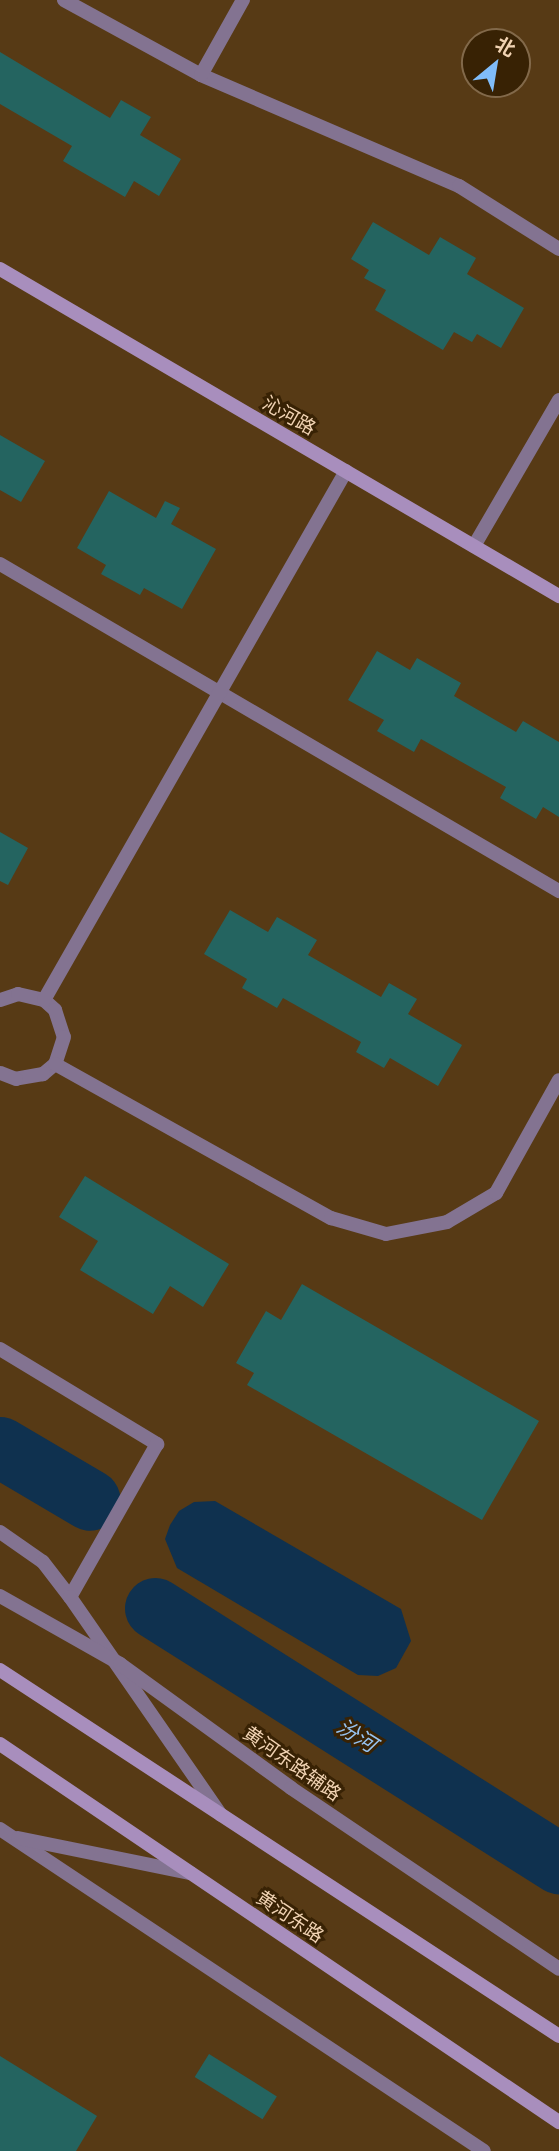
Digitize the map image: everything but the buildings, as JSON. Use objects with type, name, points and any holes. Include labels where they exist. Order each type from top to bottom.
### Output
[{"type":"main road","name":"沁河路","points":[[0,269],[559,596]]},
{"type":"main road","points":[[0,1670],[223,1819],[559,2036]]},
{"type":"main road","name":"黄河东路","points":[[0,1744],[559,2122]]},
{"type":"street","points":[[64,0],[201,75],[459,186],[559,249]]},
{"type":"street","points":[[201,75],[243,0]]},
{"type":"street","points":[[474,546],[559,400]]},
{"type":"street","points":[[44,1000],[346,471]]},
{"type":"street","points":[[0,564],[559,891]]},
{"type":"street","points":[[0,986],[18,994],[44,1000],[55,1010],[64,1037],[55,1064],[30,1079],[0,1075]]},
{"type":"street","points":[[0,1000],[18,994]]},
{"type":"street","points":[[55,1064],[331,1218],[386,1234],[447,1222],[496,1194],[559,1080]]},
{"type":"street","points":[[0,1349],[157,1444],[70,1597]]},
{"type":"street","points":[[0,1532],[43,1562],[120,1664],[223,1819]]},
{"type":"street","name":"黄河东路辅路","points":[[0,1596],[120,1664],[291,1788],[559,1969]]},
{"type":"street","points":[[3,1833],[191,1873]]},
{"type":"street","points":[[3,1833],[484,2151]]},
{"type":"water","points":[[215,1501],[401,1609],[411,1641],[396,1668],[378,1676],[358,1675],[177,1568],[165,1539],[170,1525],[179,1511],[194,1502]]},
{"type":"waterway","name":"汾河","points":[[0,1447],[90,1500]]},
{"type":"waterway","name":"汾河","points":[[155,1608],[559,1863]]}]
